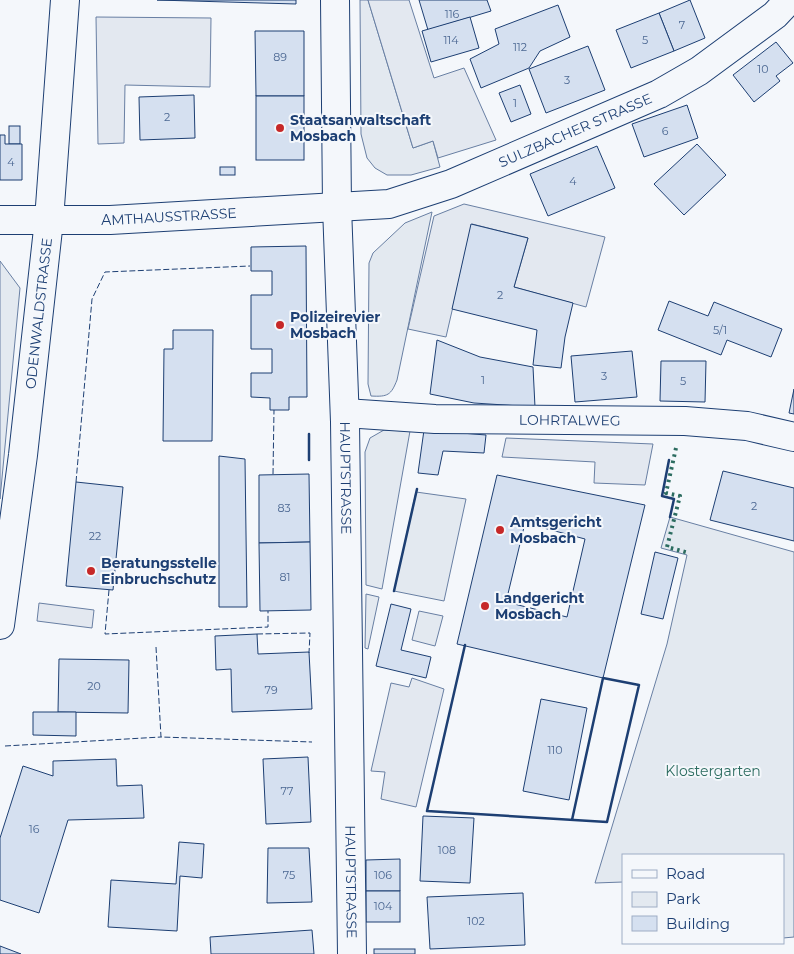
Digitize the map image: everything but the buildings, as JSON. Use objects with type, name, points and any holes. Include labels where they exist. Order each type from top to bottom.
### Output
[{"type":"street","name":"ODENWALDSTRASSE","points":[[0,625],[23,455],[49,220],[65,0]]},
{"type":"street","name":"HAUPTSTRASSE","points":[[335,0],[337,207],[345,414],[352,954]]},
{"type":"street","name":"SULZBACHER STRASSE","points":[[337,207],[389,204],[451,184],[659,94],[700,71],[775,15],[789,0]]},
{"type":"street","name":"AMTHAUSSTRASSE","points":[[0,220],[110,220],[337,207]]},
{"type":"street","name":"LOHRTALWEG","points":[[345,414],[435,419],[685,422],[747,426],[794,437]]},
{"type":"green space","points":[[360,0],[368,0],[413,148],[433,141],[440,167],[411,175],[387,175],[375,168],[367,158],[361,134]]},
{"type":"green space","points":[[432,212],[397,380],[393,389],[388,394],[371,396],[368,384],[369,263],[373,253],[405,223]]},
{"type":"green space","points":[[0,261],[20,288],[0,499]]},
{"type":"green space","points":[[384,430],[410,431],[382,589],[366,585],[365,452],[370,438]]},
{"type":"green space","points":[[416,492],[466,499],[444,601],[394,591]]},
{"type":"green space","name":"Klostergarten","points":[[670,517],[794,552],[794,937],[784,938],[784,854],[622,854],[622,882],[595,883],[667,644],[687,555],[661,548]]},
{"type":"green space","points":[[366,594],[379,597],[368,649],[365,648]]},
{"type":"green space","points":[[419,611],[443,616],[435,646],[412,640]]},
{"type":"shaded area","points":[[368,0],[409,0],[434,78],[464,68],[496,140],[438,158],[433,141],[413,148]]},
{"type":"shaded area","points":[[96,17],[211,18],[210,87],[125,85],[124,143],[98,144]]},
{"type":"shaded area","points":[[464,204],[605,237],[586,307],[514,287],[528,238],[472,224],[446,337],[408,329],[434,216]]},
{"type":"shaded area","points":[[506,438],[653,444],[645,485],[594,483],[595,462],[502,457]]},
{"type":"shaded area","points":[[39,603],[94,610],[92,628],[37,621]]},
{"type":"shaded area","points":[[412,678],[444,689],[416,807],[381,799],[385,772],[371,771],[391,683],[409,687]]},
{"type":"hedge","points":[[676,448],[666,493],[680,496],[667,547],[689,553]]},
{"type":"fence","points":[[76,482],[92,299],[105,272],[250,266]]},
{"type":"fence","points":[[273,474],[274,410]]},
{"type":"fence","points":[[109,590],[105,634],[268,627],[268,611]]},
{"type":"fence","points":[[257,634],[310,633],[309,653]]},
{"type":"fence","points":[[156,647],[161,737],[312,742]]},
{"type":"fence","points":[[5,746],[161,737]]},
{"type":"wall","points":[[309,434],[309,460]]},
{"type":"wall","points":[[669,460],[662,496],[674,499],[670,517]]},
{"type":"wall","points":[[394,591],[417,489]]},
{"type":"wall","points":[[465,645],[427,811],[607,822],[639,685],[603,678],[572,820]]},
{"type":"place","name":"Staatsanwaltschaft Mosbach","points":[[280,128]]},
{"type":"place","name":"Polizeirevier Mosbach","points":[[280,325]]},
{"type":"place","name":"Amtsgericht Mosbach","points":[[500,530]]},
{"type":"place","name":"Beratungsstelle Einbruchschutz","points":[[91,571]]},
{"type":"place","name":"Landgericht Mosbach","points":[[485,606]]}]
